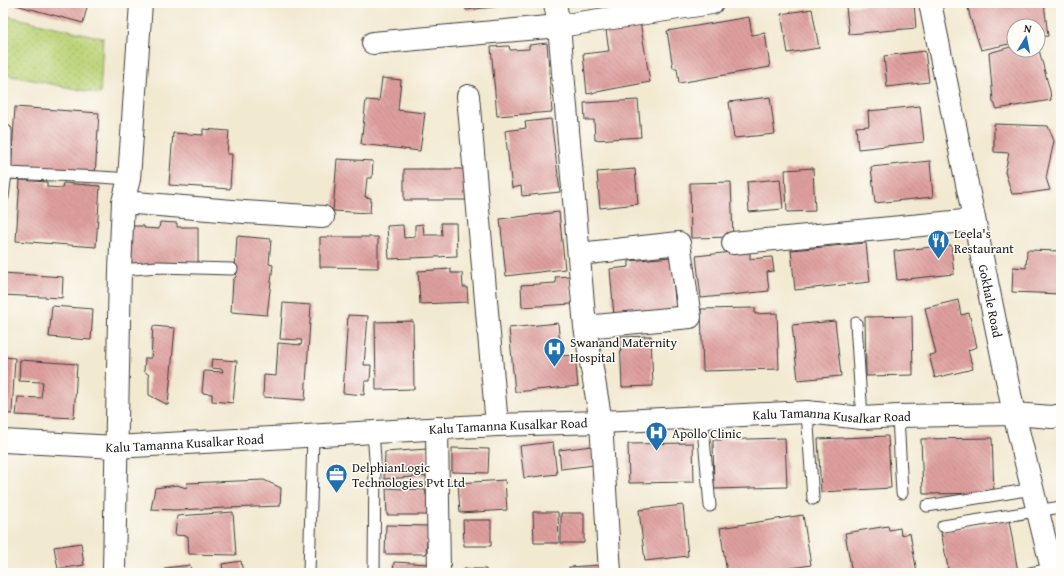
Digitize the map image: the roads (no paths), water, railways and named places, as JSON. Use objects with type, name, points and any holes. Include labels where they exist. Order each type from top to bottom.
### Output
[{"type":"street","points":[[115,573],[116,447],[123,202],[129,179],[141,3]]},
{"type":"street","points":[[555,3],[559,26],[585,327],[601,422],[610,573]]},
{"type":"street","points":[[373,43],[559,26],[712,3]]},
{"type":"street","name":"Gokhale Road","points":[[930,3],[1014,414],[1052,571]]},
{"type":"street","points":[[468,96],[497,425]]},
{"type":"street","points":[[123,202],[323,217]]},
{"type":"street","points":[[733,243],[974,220]]},
{"type":"street","points":[[579,254],[679,243],[690,317],[585,327]]},
{"type":"street","name":"Kalu Tamanna Kusalkar Road","points":[[3,441],[116,447],[437,428],[807,412],[862,418],[1014,414],[1058,418]]},
{"type":"street","points":[[437,428],[439,573]]},
{"type":"lane","points":[[3,130],[6,130],[6,173],[3,197]]},
{"type":"lane","points":[[6,173],[129,179]]},
{"type":"lane","points":[[120,270],[158,267],[232,269]]},
{"type":"lane","points":[[856,323],[862,418]]},
{"type":"lane","points":[[807,412],[813,499]]},
{"type":"lane","points":[[702,416],[710,506]]},
{"type":"lane","points":[[898,416],[902,493]]},
{"type":"lane","points":[[373,432],[375,459],[374,573]]},
{"type":"lane","points":[[309,573],[313,436]]},
{"type":"lane","points":[[927,506],[1033,489]]},
{"type":"lane","points":[[943,526],[1061,507]]},
{"type":"lane","points":[[1030,573],[1052,571]]},
{"type":"place","name":"Leela's Restaurant","points":[[939,260]]},
{"type":"place","name":"Swanand Maternity Hospital","points":[[554,368]]},
{"type":"place","name":"Apollo Clinic","points":[[657,452]]},
{"type":"place","name":"DelphianLogic Technologies Pvt Ltd","points":[[337,494]]}]
